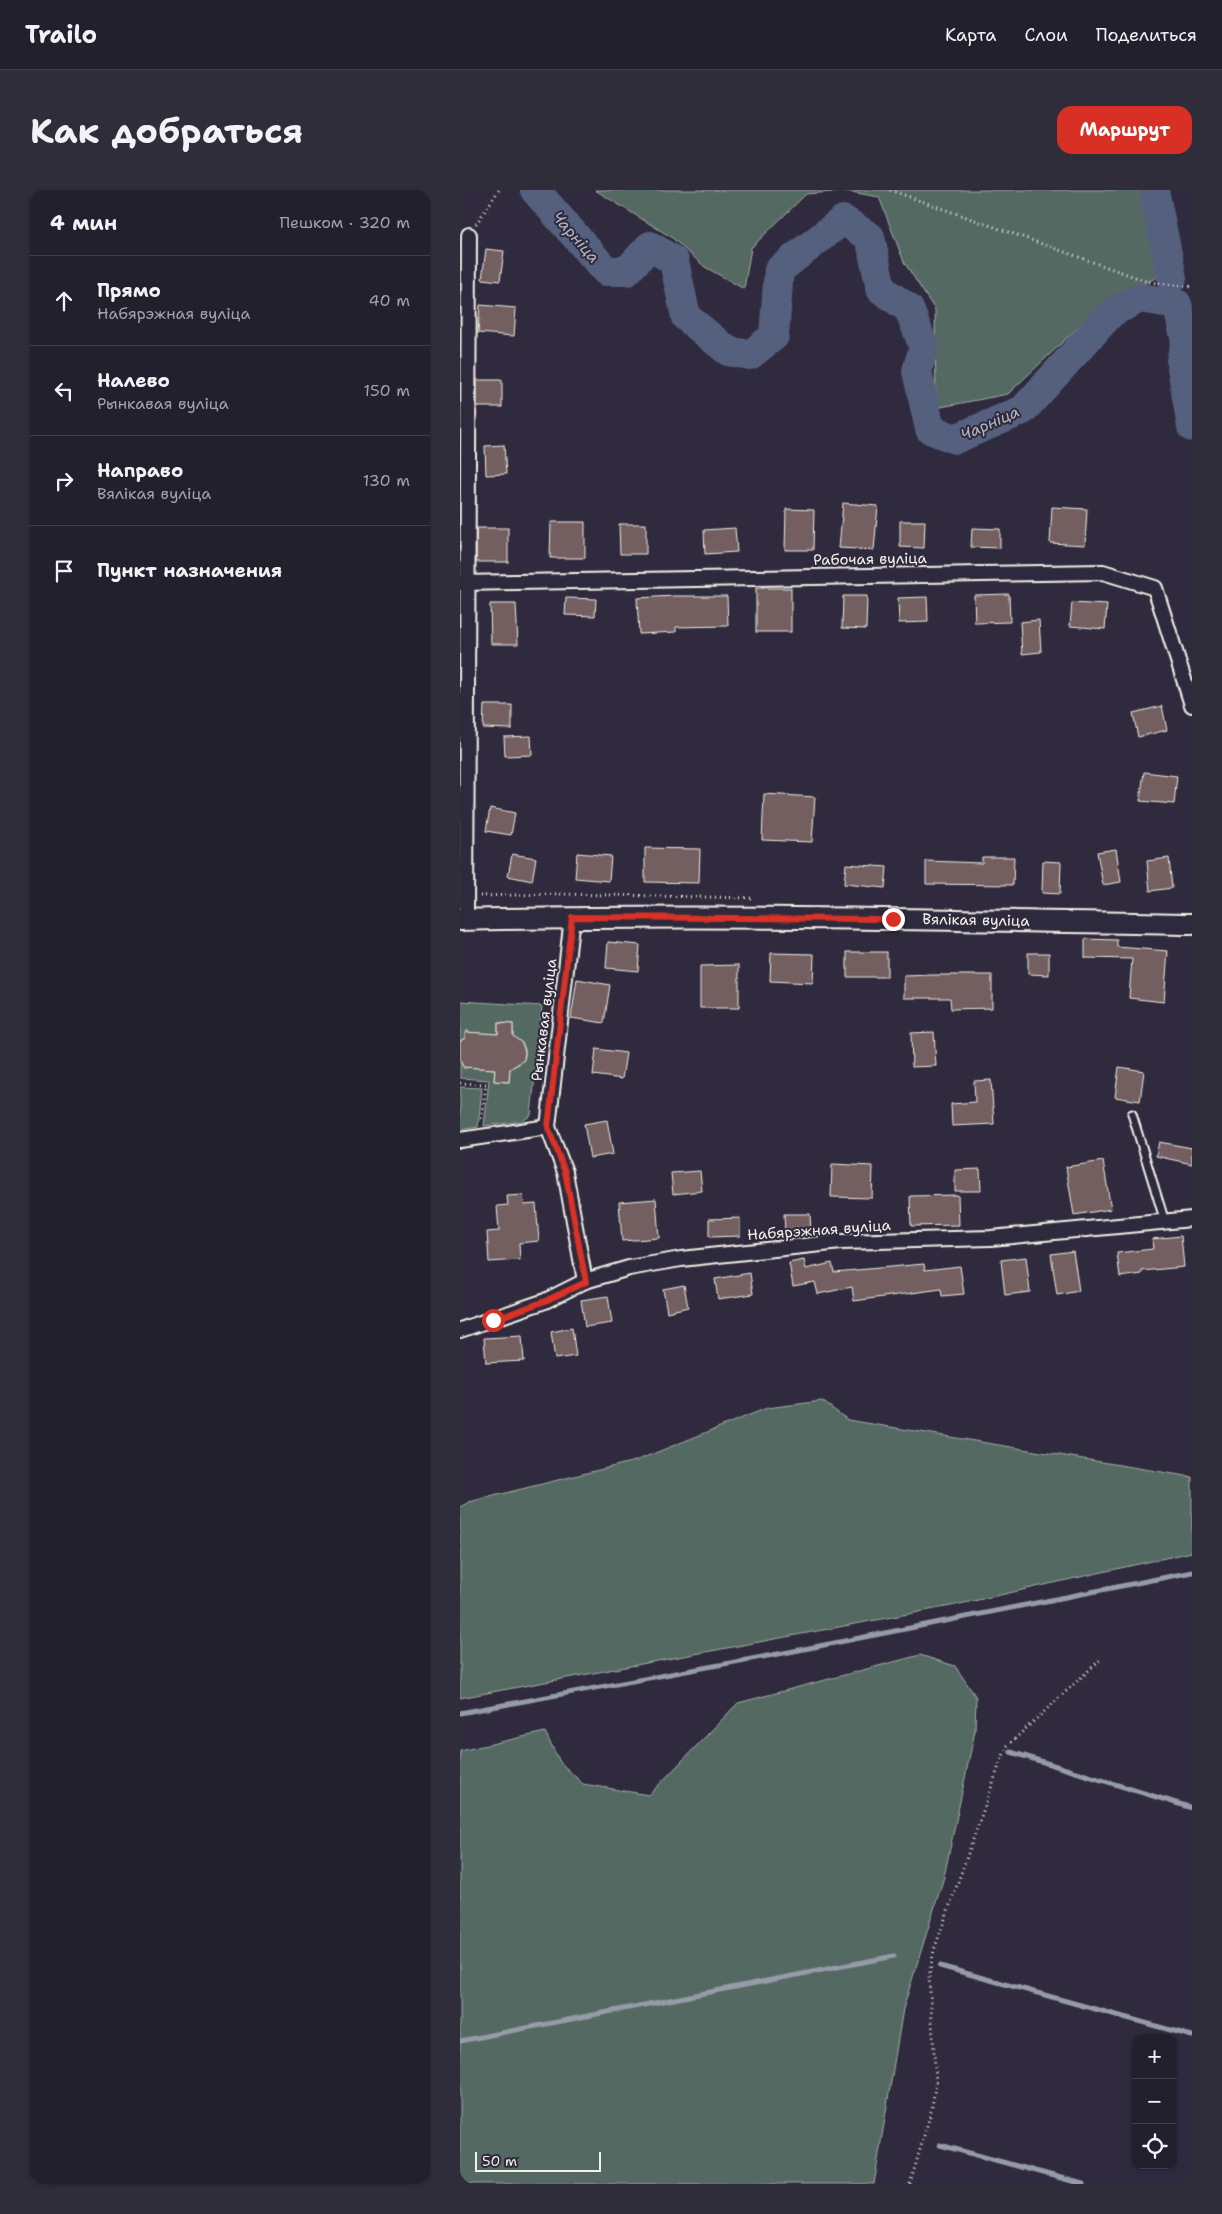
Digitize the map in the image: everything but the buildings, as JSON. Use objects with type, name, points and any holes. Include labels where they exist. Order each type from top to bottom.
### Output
[{"type":"main road","name":"Вялікая вуліца","points":[[463,920],[572,917],[883,919],[1192,924]]},
{"type":"street","points":[[463,920],[464,582],[469,235]]},
{"type":"street","name":"Рабочая вуліца","points":[[464,582],[1103,572],[1155,588],[1192,705]]},
{"type":"street","name":"Рынкавая вуліца","points":[[572,917],[548,1127],[565,1172],[586,1282]]},
{"type":"street","points":[[460,1140],[548,1127]]},
{"type":"street","name":"Набярэжная вуліца","points":[[460,1330],[545,1301],[586,1282],[629,1268],[682,1259],[841,1242],[991,1238],[1192,1218]]},
{"type":"lane","points":[[1132,1114],[1165,1222]]},
{"type":"path","points":[[469,235],[499,190]]},
{"type":"path","points":[[890,190],[1149,282],[1192,287]]},
{"type":"path","points":[[460,1082],[486,1084],[482,1120]]},
{"type":"path","points":[[910,2184],[931,2112],[936,2082],[929,1976],[934,1950],[1000,1763],[1007,1746],[1101,1659]]},
{"type":"green space","points":[[595,190],[1151,190],[1173,270],[1106,301],[1008,394],[936,408],[935,310],[904,262],[879,197],[846,191],[806,194],[751,248],[744,289],[705,267],[671,237]]},
{"type":"green space","points":[[460,1001],[542,1006],[531,1115],[523,1121],[484,1126],[489,1080],[460,1078],[460,1059],[465,1062],[464,1069],[468,1067],[495,1069],[494,1081],[509,1082],[510,1067],[522,1062],[525,1051],[522,1043],[513,1039],[513,1024],[498,1023],[498,1034],[470,1033],[467,1030],[467,1037],[460,1041]]},
{"type":"green space","points":[[460,1087],[482,1088],[478,1127],[460,1130]]},
{"type":"green space","points":[[822,1401],[848,1420],[1192,1477],[1192,1552],[951,1606],[460,1698],[460,1507],[469,1502],[635,1461],[767,1408]]},
{"type":"green space","points":[[920,1655],[955,1666],[976,1697],[975,1731],[944,1877],[903,2009],[874,2184],[460,2184],[460,1751],[545,1732],[560,1762],[583,1784],[649,1795],[738,1703]]},
{"type":"waterway","name":"Чарніца","points":[[535,190],[606,271],[627,271],[650,246],[674,261],[686,317],[728,351],[750,355],[774,336],[779,270],[843,220],[870,237],[881,289],[909,309],[924,347],[917,371],[930,429],[955,439],[1023,410],[1112,312],[1140,298],[1177,304],[1186,341],[1181,361],[1192,427]]},
{"type":"waterway","points":[[1154,190],[1172,278]]},
{"type":"waterway","points":[[460,1713],[789,1652],[1192,1572]]},
{"type":"waterway","points":[[1011,1752],[1192,1808]]},
{"type":"waterway","points":[[460,2041],[894,1956]]},
{"type":"waterway","points":[[940,1966],[1192,2036]]},
{"type":"waterway","points":[[940,2145],[1083,2184]]},
{"type":"route","points":[[493,1320],[545,1301],[586,1282],[565,1172],[548,1127],[572,917],[893,919]]}]
